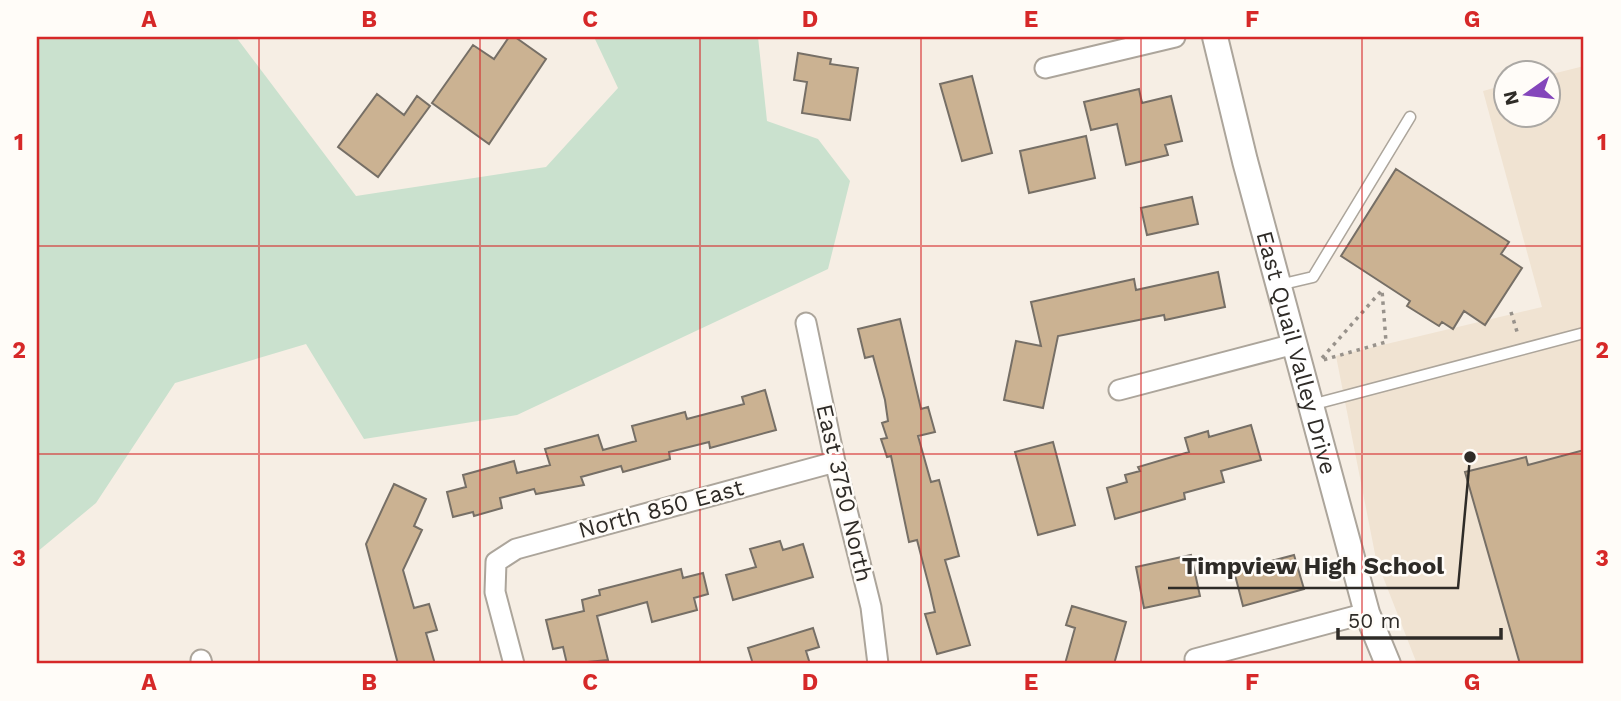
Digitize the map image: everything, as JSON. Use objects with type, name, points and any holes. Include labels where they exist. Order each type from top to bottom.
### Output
[{"type":"street","points":[[1045,68],[1175,37]]},
{"type":"street","name":"East Quail Valley Drive","points":[[1215,37],[1367,613],[1388,664]]},
{"type":"street","name":"East 3750 North","points":[[806,323],[835,462],[871,607],[878,664]]},
{"type":"street","points":[[1119,390],[1294,344]]},
{"type":"street","name":"North 850 East","points":[[514,664],[495,592],[496,562],[516,549],[835,462]]},
{"type":"street","points":[[1195,659],[1367,613]]},
{"type":"lane","points":[[1279,285],[1313,276],[1410,117]]},
{"type":"lane","points":[[1310,405],[1584,333]]},
{"type":"path","points":[[1382,290],[1386,342],[1319,361],[1328,351],[1382,290]]},
{"type":"path","points":[[1511,312],[1518,335]]},
{"type":"shaded area","points":[[1584,66],[1584,664],[1417,664],[1376,559],[1336,356],[1542,307],[1494,130],[1562,130],[1562,72]]},
{"type":"shaded area","points":[[1492,89],[1492,124],[1483,91]]},
{"type":"green space","points":[[37,37],[236,37],[356,196],[546,167],[618,88],[594,37],[758,37],[767,121],[818,139],[850,181],[828,269],[517,415],[364,439],[306,344],[175,383],[96,503],[37,552]]},
{"type":"building","points":[[509,37],[515,37],[546,59],[489,144],[432,103],[473,45],[494,59]]},
{"type":"building","points":[[798,53],[831,59],[830,64],[858,68],[850,120],[802,113],[807,82],[794,80]]},
{"type":"building","points":[[972,76],[992,153],[962,161],[940,84]]},
{"type":"building","points":[[1139,89],[1142,103],[1171,96],[1182,141],[1165,145],[1168,155],[1126,165],[1117,124],[1091,130],[1084,102]]},
{"type":"building","points":[[377,94],[404,115],[417,96],[430,106],[378,177],[338,147]]},
{"type":"building","points":[[1086,136],[1095,178],[1029,193],[1020,151]]},
{"type":"building","points":[[1396,169],[1509,242],[1501,254],[1522,268],[1485,325],[1464,311],[1453,329],[1442,322],[1439,326],[1407,306],[1410,301],[1341,256]]},
{"type":"building","points":[[1192,197],[1198,224],[1147,235],[1141,208]]},
{"type":"building","points":[[1218,272],[1225,307],[1165,320],[1164,315],[1058,336],[1043,408],[1004,400],[1016,341],[1041,346],[1031,302],[1134,279],[1136,290]]},
{"type":"building","points":[[900,319],[921,409],[928,407],[935,432],[918,436],[931,482],[939,480],[959,556],[945,560],[970,645],[937,654],[925,614],[935,612],[917,540],[909,542],[891,456],[887,457],[881,439],[887,438],[882,423],[888,421],[885,400],[873,356],[865,358],[858,329]]},
{"type":"building","points":[[765,390],[776,430],[710,448],[709,442],[669,452],[670,459],[623,472],[621,466],[581,477],[584,485],[536,494],[534,489],[500,498],[502,508],[474,516],[473,512],[453,517],[447,492],[466,487],[463,475],[514,461],[517,473],[550,465],[545,449],[598,435],[603,450],[636,441],[632,426],[685,412],[687,419],[744,404],[742,397]]},
{"type":"building","points":[[1251,425],[1261,460],[1221,471],[1224,482],[1184,493],[1185,499],[1115,519],[1107,488],[1127,482],[1125,475],[1140,471],[1138,467],[1189,452],[1185,438],[1208,431],[1209,437]]},
{"type":"building","points":[[1053,442],[1075,525],[1038,535],[1015,452]]},
{"type":"building","points":[[1584,450],[1584,664],[1520,664],[1465,472],[1526,457],[1528,465]]},
{"type":"building","points":[[394,484],[426,499],[414,526],[422,530],[403,570],[414,608],[429,604],[437,630],[426,633],[435,664],[398,664],[366,544]]},
{"type":"building","points":[[780,541],[783,550],[803,544],[813,577],[733,600],[726,575],[756,567],[750,549]]},
{"type":"building","points":[[1191,555],[1200,596],[1144,608],[1136,567]]},
{"type":"building","points":[[1294,555],[1304,589],[1243,606],[1234,571]]},
{"type":"building","points":[[681,569],[683,578],[703,573],[708,594],[694,598],[697,610],[652,622],[647,602],[597,616],[608,660],[567,664],[563,647],[553,649],[546,620],[584,611],[582,600],[600,595],[599,590]]},
{"type":"building","points":[[1072,606],[1126,622],[1114,664],[1065,664],[1075,628],[1066,625]]},
{"type":"building","points":[[813,628],[819,647],[806,651],[810,664],[753,664],[748,648]]},
{"type":"place","name":"Timpview High School","points":[[1470,457]]}]
